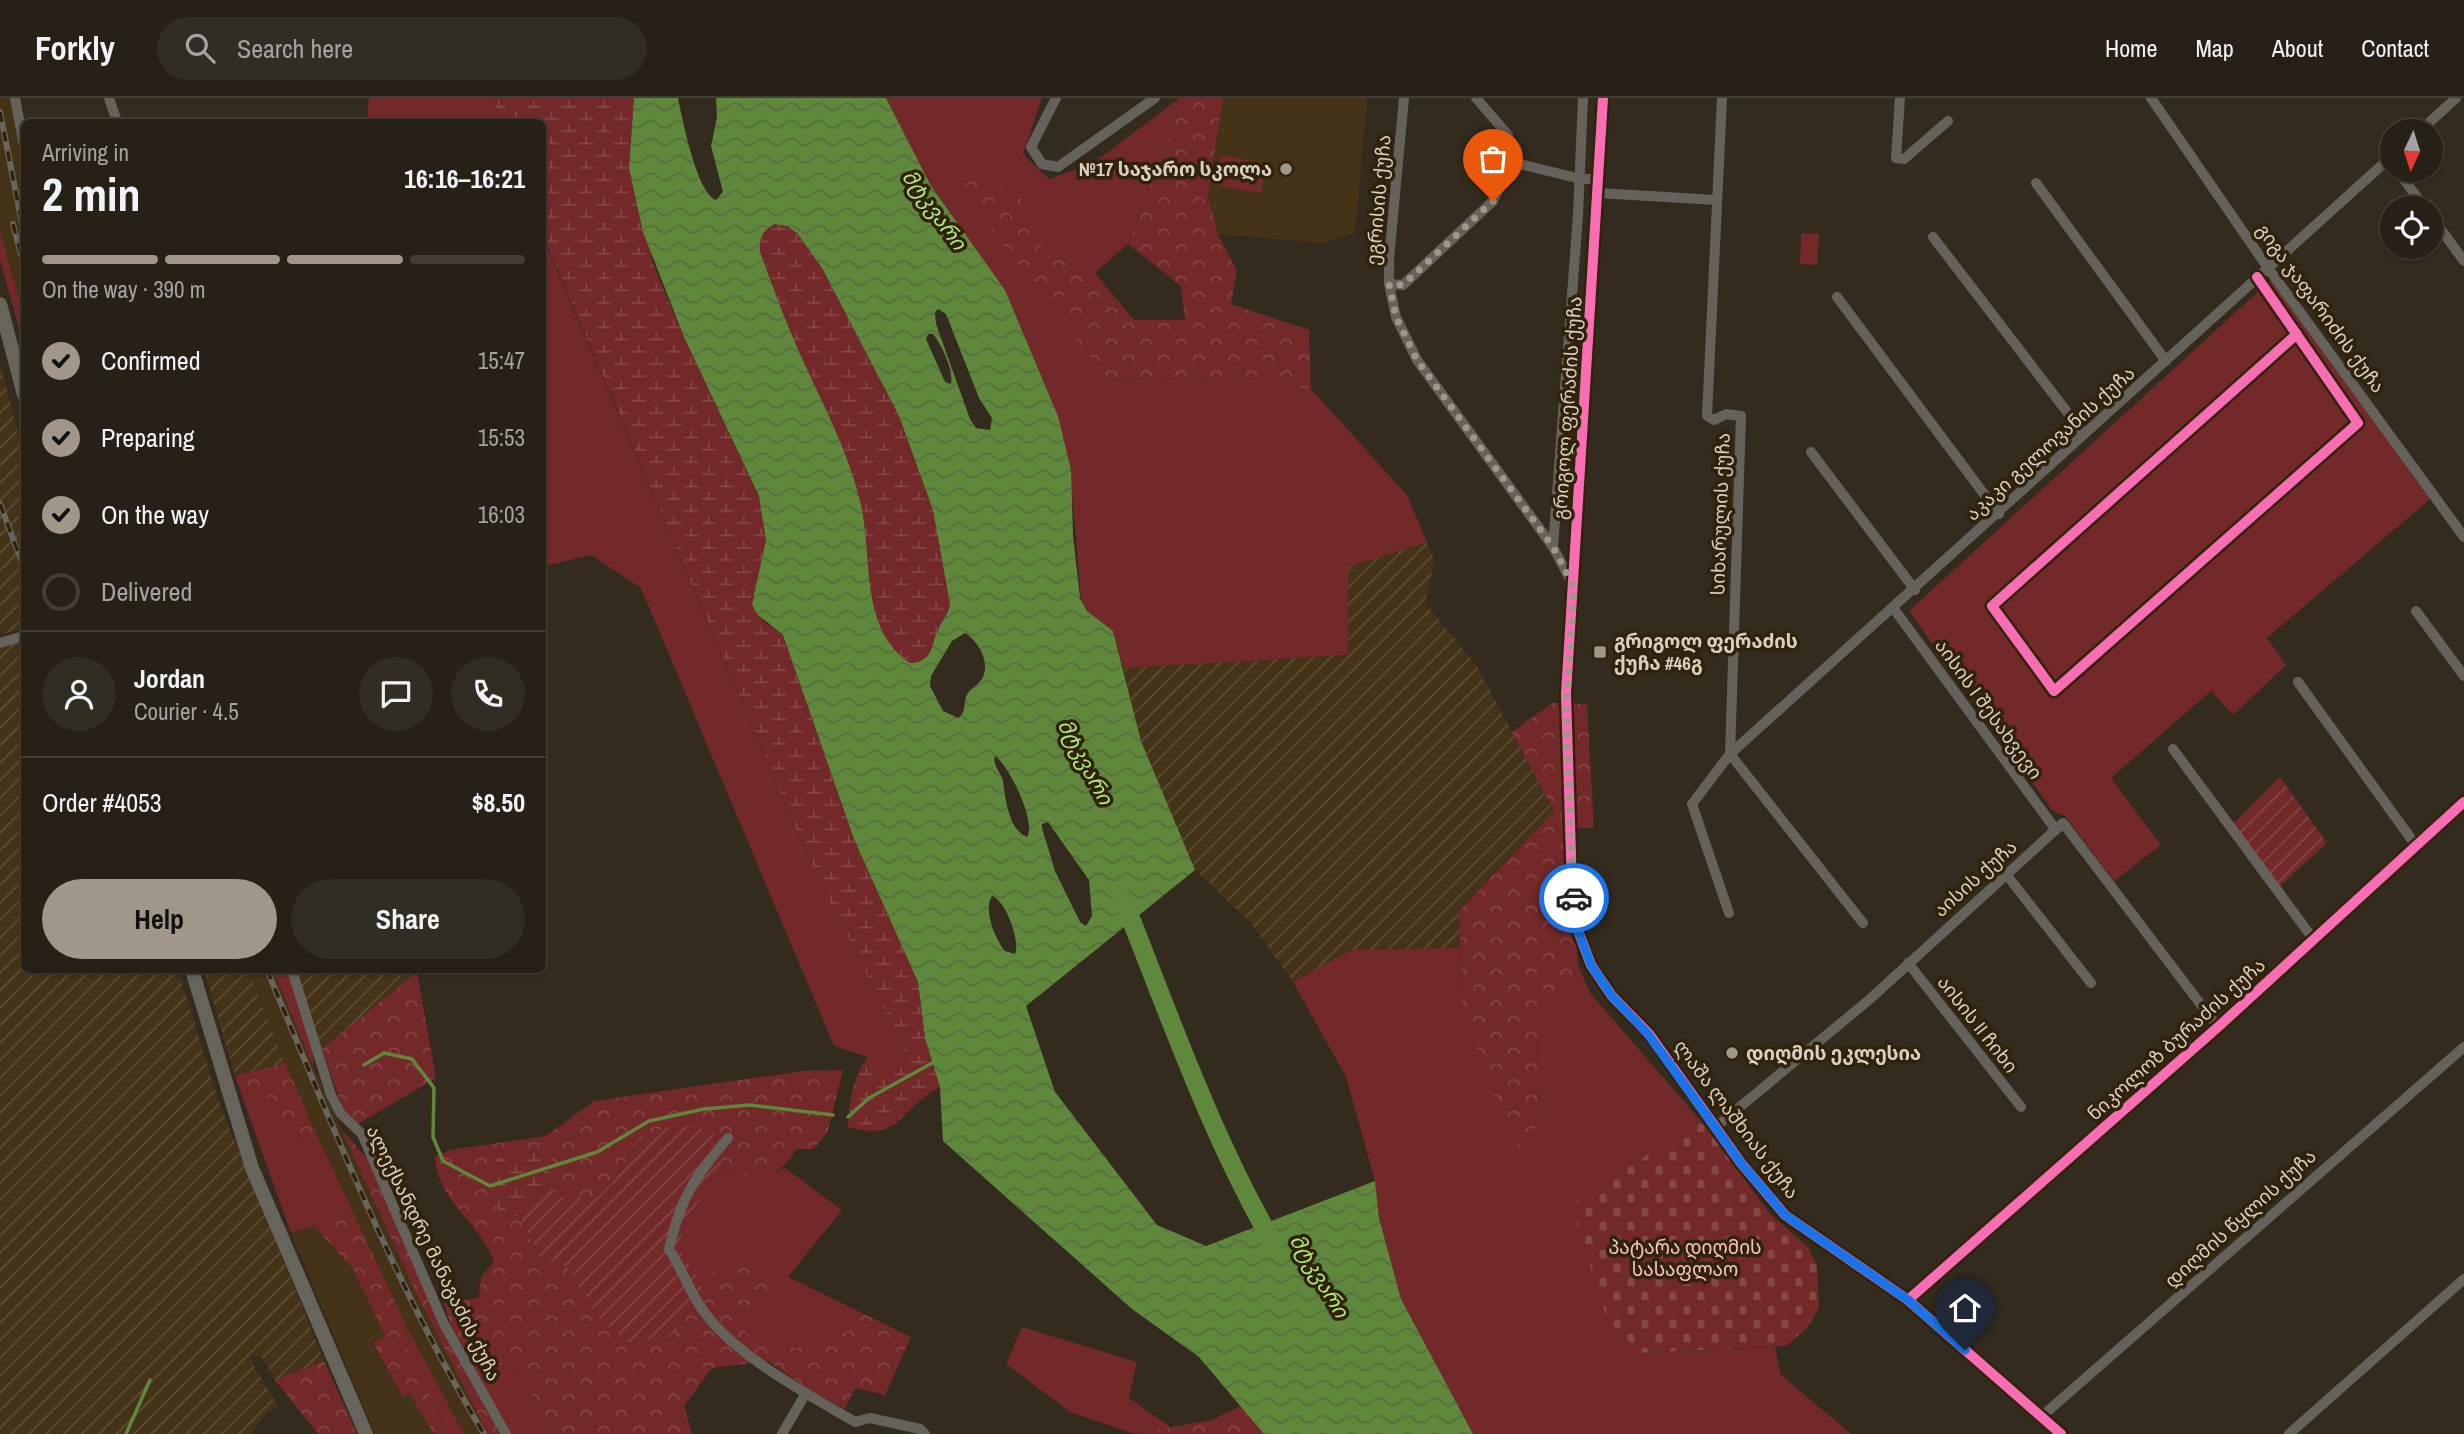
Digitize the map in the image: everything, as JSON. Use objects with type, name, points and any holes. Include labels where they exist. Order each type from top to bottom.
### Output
[{"type":"street","points":[[15,98],[21,130]]},
{"type":"street","points":[[109,98],[116,119]]},
{"type":"street","points":[[1056,98],[1031,147],[1042,164],[1058,167],[1155,98]]},
{"type":"street","name":"ეგრისის ქუჩა","points":[[1404,98],[1389,284],[1396,317],[1417,360],[1553,547],[1574,587]]},
{"type":"street","points":[[1389,284],[1403,285],[1493,201],[1511,162],[1508,135],[1476,98]]},
{"type":"street","points":[[1553,547],[1581,179],[1583,98]]},
{"type":"street","name":"გრიგოლ ფერაძის ქუჩა","points":[[1572,888],[1566,714],[1603,98]]},
{"type":"street","name":"სიხარულის ქუჩა","points":[[1723,98],[1707,416],[1714,421],[1727,414],[1741,416],[1730,754]]},
{"type":"street","points":[[1900,98],[1896,158],[1905,159],[1948,121]]},
{"type":"street","name":"გიგა ჯაფარიძის ქუჩა","points":[[2151,98],[2268,268],[2464,537]]},
{"type":"street","points":[[2433,119],[2456,98]]},
{"type":"street","points":[[1511,162],[1581,179],[1598,186],[1716,200]]},
{"type":"street","name":"აკაკი გელოვანის ქუჩა","points":[[1729,914],[1692,804],[1730,754],[1999,514],[2257,277],[2380,170]]},
{"type":"street","points":[[2036,183],[2166,361]]},
{"type":"street","points":[[2443,232],[2464,261]]},
{"type":"street","points":[[1933,237],[2084,434]]},
{"type":"street","points":[[2257,277],[2297,334],[2358,424],[2054,691],[1992,606],[2297,334]]},
{"type":"street","points":[[1837,297],[1999,514]]},
{"type":"street","points":[[0,304],[21,384]]},
{"type":"street","points":[[1811,452],[1915,590]]},
{"type":"street","name":"აისის I შესახვევი","points":[[1894,609],[2056,830]]},
{"type":"street","points":[[2416,611],[2464,676]]},
{"type":"street","points":[[0,643],[21,637]]},
{"type":"street","points":[[2298,682],[2417,847]]},
{"type":"street","points":[[2173,749],[2314,940]]},
{"type":"street","points":[[1730,754],[1863,923]]},
{"type":"street","name":"ნიკოლოზ ბურაძის ქუჩა","points":[[1908,1300],[2217,1027],[2464,802]]},
{"type":"street","points":[[2056,830],[2063,824],[2217,1027]]},
{"type":"street","name":"აისის ქუჩა","points":[[1717,1126],[1824,1038],[2056,830]]},
{"type":"street","points":[[2006,874],[2091,983]]},
{"type":"street","name":"ლაშა ლაშხიას ქუჩა","points":[[1572,888],[1579,933],[1591,965],[1612,996],[1648,1034],[1717,1126],[1741,1163],[1785,1215],[1908,1300],[2061,1434]]},
{"type":"street","name":"აისის II ჩიხი","points":[[1908,963],[2021,1107]]},
{"type":"street","points":[[193,973],[252,1168],[366,1434]]},
{"type":"street","name":"ალექსანდრე მანაგაძის ქუჩა","points":[[293,973],[331,1095],[341,1114],[362,1134],[444,1324],[506,1434]]},
{"type":"street","name":"დიღმის წყლის ქუჩა","points":[[2041,1417],[2464,1047]]},
{"type":"street","points":[[728,1138],[705,1165],[680,1205],[669,1249],[699,1306],[719,1329],[806,1393],[855,1422],[870,1418],[920,1429],[925,1434]]},
{"type":"street","points":[[2289,1434],[2464,1279]]},
{"type":"street","points":[[782,1434],[806,1393]]},
{"type":"street","points":[[852,1434],[855,1422]]},
{"type":"shaded area","points":[[0,98],[11,98],[21,154],[21,306],[0,231]]},
{"type":"shaded area","name":"№17 საჯარო სკოლა","points":[[1223,98],[1367,98],[1355,233],[1323,243],[1218,234],[1208,197]]},
{"type":"shaded area","points":[[0,363],[21,444],[21,629],[0,635]]},
{"type":"shaded area","points":[[1427,542],[1435,561],[1425,603],[1477,666],[1554,811],[1459,910],[1460,948],[1351,951],[1293,982],[1250,922],[1195,870],[1141,741],[1123,668],[1348,655],[1348,567]]},
{"type":"shaded area","points":[[21,641],[21,973],[179,973],[219,1102],[324,1361],[275,1380],[262,1358],[251,1355],[253,1365],[278,1406],[267,1413],[250,1434],[0,1434],[0,649]]},
{"type":"shaded area","points":[[205,973],[249,973],[285,1063],[235,1076]]},
{"type":"shaded area","points":[[249,973],[274,973],[318,1077],[417,1295],[488,1434],[464,1434],[445,1402],[395,1303],[292,1082]]},
{"type":"shaded area","points":[[298,973],[416,973],[322,1049]]},
{"type":"shaded area","points":[[314,1226],[353,1269],[385,1336],[373,1344],[403,1397],[409,1392],[434,1434],[375,1434],[291,1233]]},
{"type":"green space","points":[[369,98],[493,98],[500,119],[367,119]]},
{"type":"green space","points":[[493,98],[634,98],[629,168],[654,266],[684,337],[759,496],[766,540],[752,604],[765,622],[783,635],[854,839],[918,982],[925,1038],[940,1087],[926,1095],[890,1127],[865,1131],[848,1127],[853,1090],[868,1057],[885,1078],[905,1063],[907,1055],[812,866],[546,243],[546,119],[500,119]]},
{"type":"green space","points":[[886,98],[1042,98],[1023,154],[1049,179],[1093,163],[1180,98],[1184,98],[1128,244],[1095,273],[1046,254],[1018,195],[985,177],[1107,378],[1223,381],[1311,389],[1407,495],[1427,542],[1348,567],[1348,655],[1123,668],[1113,631],[1087,611],[1081,598],[1073,503],[1058,416],[1005,290],[931,186]]},
{"type":"green space","points":[[1184,98],[1223,98],[1208,197],[1218,234],[1237,271],[1231,304],[1309,330],[1311,389],[1223,381],[1107,378],[957,186],[985,177],[1019,195],[1046,254],[1095,273],[1134,320],[1185,320],[1181,286],[1128,244]]},
{"type":"green space","points":[[1220,155],[1266,163],[1261,193],[1215,185]]},
{"type":"green space","points":[[774,224],[787,226],[797,233],[822,268],[899,416],[933,510],[950,604],[930,652],[917,662],[910,663],[894,648],[875,612],[861,505],[849,464],[787,324],[760,252],[762,235]]},
{"type":"green space","points":[[0,231],[21,306],[21,335],[0,260]]},
{"type":"green space","points":[[1801,233],[1819,234],[1817,265],[1800,264]]},
{"type":"green space","points":[[546,245],[812,866],[907,1055],[905,1063],[885,1079],[868,1057],[834,1046],[641,588],[591,555],[546,565]]},
{"type":"green space","points":[[2271,280],[2430,499],[2267,638],[2286,665],[2233,715],[2211,691],[2111,778],[2161,845],[2114,881],[2066,817],[2053,811],[1909,611]]},
{"type":"green space","points":[[1552,703],[1587,704],[1594,828],[1564,827],[1565,863],[1579,968],[1537,1025],[1539,1122],[1519,1149],[1494,1097],[1462,1001],[1459,911],[1554,811],[1512,732]]},
{"type":"green space","points":[[2280,777],[2327,843],[2280,886],[2233,824]]},
{"type":"green space","points":[[1460,948],[1462,1001],[1539,1122],[1537,1025],[1579,968],[1591,994],[1700,1120],[1571,1205],[1641,1353],[1775,1347],[1781,1375],[1851,1434],[1473,1434],[1401,1299],[1379,1218],[1375,1181],[1346,1077],[1293,982],[1351,950]]},
{"type":"green space","points":[[274,973],[288,973],[311,1039],[314,1068]]},
{"type":"green space","points":[[417,973],[436,1078],[358,1124],[344,1112],[322,1049]]},
{"type":"green space","points":[[285,1063],[315,1131],[306,1142],[288,1135],[266,1095],[242,1096],[235,1076]]},
{"type":"green space","points":[[843,1070],[828,1131],[814,1149],[796,1149],[789,1160],[774,1173],[765,1176],[746,1175],[724,1168],[714,1132],[640,1136],[614,1181],[598,1197],[567,1198],[546,1189],[553,1150],[501,1217],[520,1216],[539,1256],[567,1267],[631,1344],[674,1333],[721,1259],[748,1256],[766,1272],[769,1301],[745,1333],[794,1348],[809,1349],[836,1340],[848,1328],[858,1311],[911,1337],[885,1395],[855,1388],[845,1409],[811,1391],[768,1361],[712,1368],[684,1406],[692,1434],[557,1434],[516,1370],[504,1364],[485,1371],[480,1378],[450,1323],[444,1303],[479,1298],[481,1277],[494,1262],[488,1248],[443,1186],[435,1157],[450,1150],[546,1136],[594,1101],[803,1071]]},
{"type":"green space","points":[[266,1095],[289,1135],[305,1142],[315,1131],[354,1214],[334,1210],[318,1216],[314,1226],[291,1233],[242,1096]]},
{"type":"green space","name":"პატარა დიღმის სასაფლაო","points":[[1700,1120],[1771,1215],[1808,1247],[1817,1266],[1819,1308],[1807,1328],[1786,1346],[1641,1353],[1607,1319],[1571,1205]]},
{"type":"green space","points":[[680,1124],[714,1132],[724,1168],[685,1221],[680,1247],[703,1288],[674,1333],[631,1344],[599,1319],[567,1267],[539,1256],[520,1216],[546,1189],[567,1198],[598,1197],[614,1181],[640,1136]]},
{"type":"green space","points":[[342,1130],[373,1165],[449,1342],[500,1434],[488,1434],[417,1295]]},
{"type":"green space","points":[[527,1148],[553,1150],[546,1189],[520,1216],[501,1217],[492,1196],[487,1166],[501,1156]]},
{"type":"green space","points":[[724,1168],[755,1176],[785,1168],[842,1210],[788,1277],[858,1311],[847,1329],[835,1341],[822,1347],[794,1348],[744,1333],[754,1318],[721,1259],[703,1288],[680,1247],[685,1221]]},
{"type":"green space","points":[[334,1210],[354,1214],[406,1325],[408,1352],[439,1412],[446,1434],[434,1434],[409,1393],[403,1397],[373,1343],[385,1336],[353,1269],[314,1226],[317,1216]]},
{"type":"green space","points":[[406,1325],[464,1434],[446,1434],[439,1412],[408,1352]]},
{"type":"green space","points":[[1022,1327],[1137,1362],[1129,1398],[1173,1429],[1132,1433],[1070,1412],[1006,1364]]},
{"type":"green space","points":[[324,1361],[357,1434],[318,1434],[275,1380]]},
{"type":"green space","points":[[504,1364],[516,1370],[557,1434],[511,1434],[480,1378],[485,1371]]},
{"type":"green space","points":[[1243,1405],[1264,1434],[1132,1434],[1212,1420]]},
{"type":"water","points":[[634,98],[678,98],[697,170],[709,195],[716,200],[723,192],[711,146],[717,117],[716,98],[886,98],[931,186],[1005,290],[1058,416],[1071,470],[1073,535],[1080,598],[1087,611],[1113,631],[1141,741],[1195,870],[1026,1006],[1055,1092],[1157,1225],[1206,1246],[1375,1181],[1379,1218],[1401,1299],[1473,1434],[1264,1434],[1199,1357],[1132,1309],[943,1141],[940,1087],[925,1038],[918,982],[854,839],[783,635],[757,614],[752,604],[766,540],[759,496],[684,337],[643,232],[629,168]],"holes":[[[774,224],[787,226],[797,233],[822,268],[899,416],[933,510],[950,604],[930,652],[923,660],[910,663],[894,648],[875,612],[861,505],[849,464],[787,324],[760,252],[762,235]],[[938,309],[946,314],[979,398],[992,418],[990,430],[976,428],[970,419],[936,324],[935,312]],[[928,334],[933,334],[940,345],[949,365],[951,384],[945,382],[926,339]],[[965,633],[974,641],[984,658],[983,677],[968,693],[963,712],[958,718],[943,711],[930,686],[931,676],[952,641]],[[995,756],[1007,770],[1020,794],[1028,819],[1027,837],[1021,834],[1012,821],[1003,781]],[[1048,822],[1089,880],[1092,916],[1086,926],[1080,922],[1055,871],[1042,824]],[[992,896],[1007,913],[1016,940],[1015,954],[1005,951],[1001,946],[991,924],[989,908]]]},
{"type":"waterway","name":"მტკვარი","points":[[1123,899],[1212,1120],[1231,1163],[1275,1246]]},
{"type":"waterway","points":[[364,1065],[384,1053],[412,1059],[434,1088],[433,1137],[443,1161],[490,1186],[597,1152],[649,1121],[704,1109],[750,1105],[833,1115]]},
{"type":"waterway","points":[[848,1117],[869,1098],[934,1062]]},
{"type":"waterway","points":[[126,1434],[150,1380]]},
{"type":"railway","points":[[0,112],[21,219]]},
{"type":"railway","points":[[13,224],[21,255]]},
{"type":"railway","points":[[0,504],[21,560]]},
{"type":"railway","points":[[268,973],[341,1147],[394,1264],[452,1379],[484,1434]]},
{"type":"cycle path","points":[[1603,98],[1566,694],[1572,888],[1579,933],[1591,965],[1612,996],[1649,1034],[1741,1163],[1785,1215],[1908,1300],[2061,1434]]},
{"type":"cycle path","points":[[2257,277],[2358,423],[2054,691],[1992,606],[2297,334]]},
{"type":"cycle path","points":[[1908,1300],[2218,1027],[2464,802]]},
{"type":"way so far","points":[[1493,201],[1403,285],[1389,284],[1396,317],[1417,360],[1553,547],[1574,587],[1566,694],[1574,898]]},
{"type":"place","name":"№17 საჯარო სკოლა","points":[[1286,169]]},
{"type":"place","name":"გრიგოლ ფერაძის ქუჩა #46გ","points":[[1600,652]]},
{"type":"place","name":"დიღმის ეკლესია","points":[[1732,1053]]},
{"type":"route","points":[[1574,898],[1579,933],[1591,965],[1612,996],[1648,1034],[1717,1126],[1741,1163],[1785,1215],[1908,1300],[1965,1350]]}]
